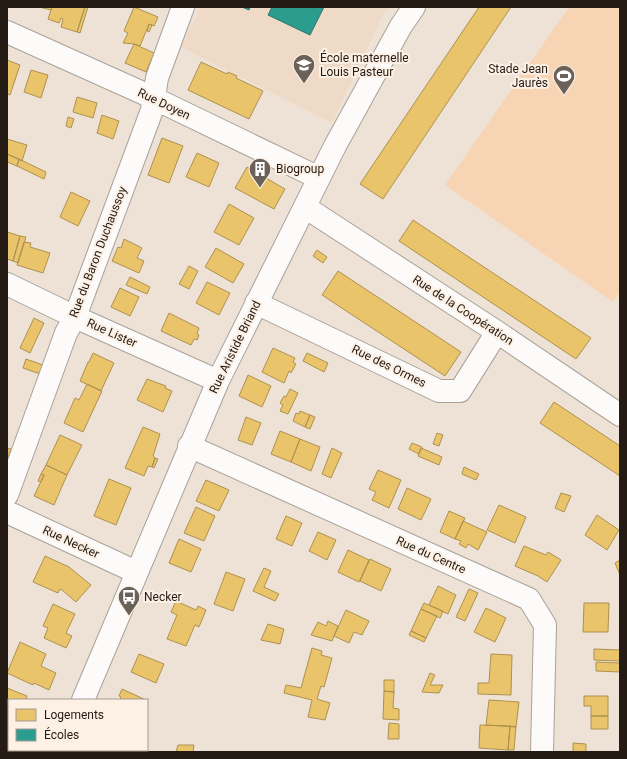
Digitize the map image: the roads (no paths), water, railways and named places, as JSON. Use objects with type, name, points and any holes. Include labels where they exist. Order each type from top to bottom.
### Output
[{"type":"street","name":"Rue du Baron Duchaussoy","points":[[7,495],[66,333],[75,316],[152,110],[157,78],[183,7]]},
{"type":"street","name":"Rue Aristide Briand","points":[[83,699],[189,446],[218,381],[356,106],[401,26],[414,7]]},
{"type":"street","name":"Rue Doyen","points":[[7,32],[154,99],[319,178]]},
{"type":"street","name":"Rue de la Coopération","points":[[305,207],[497,332],[620,415]]},
{"type":"street","name":"Rue Lister","points":[[7,284],[218,381]]},
{"type":"street","name":"Rue des Ormes","points":[[256,303],[439,391],[460,391],[497,332]]},
{"type":"street","name":"Rue du Centre","points":[[189,446],[529,599],[545,626],[542,752]]},
{"type":"street","name":"Rue Necker","points":[[7,512],[136,572]]},
{"type":"place","name":"École maternelle Louis Pasteur","points":[[304,84]]},
{"type":"place","name":"Stade Jean Jaurès","points":[[564,96]]},
{"type":"place","name":"Biogroup","points":[[260,188]]},
{"type":"place","name":"Necker","points":[[129,616]]}]
